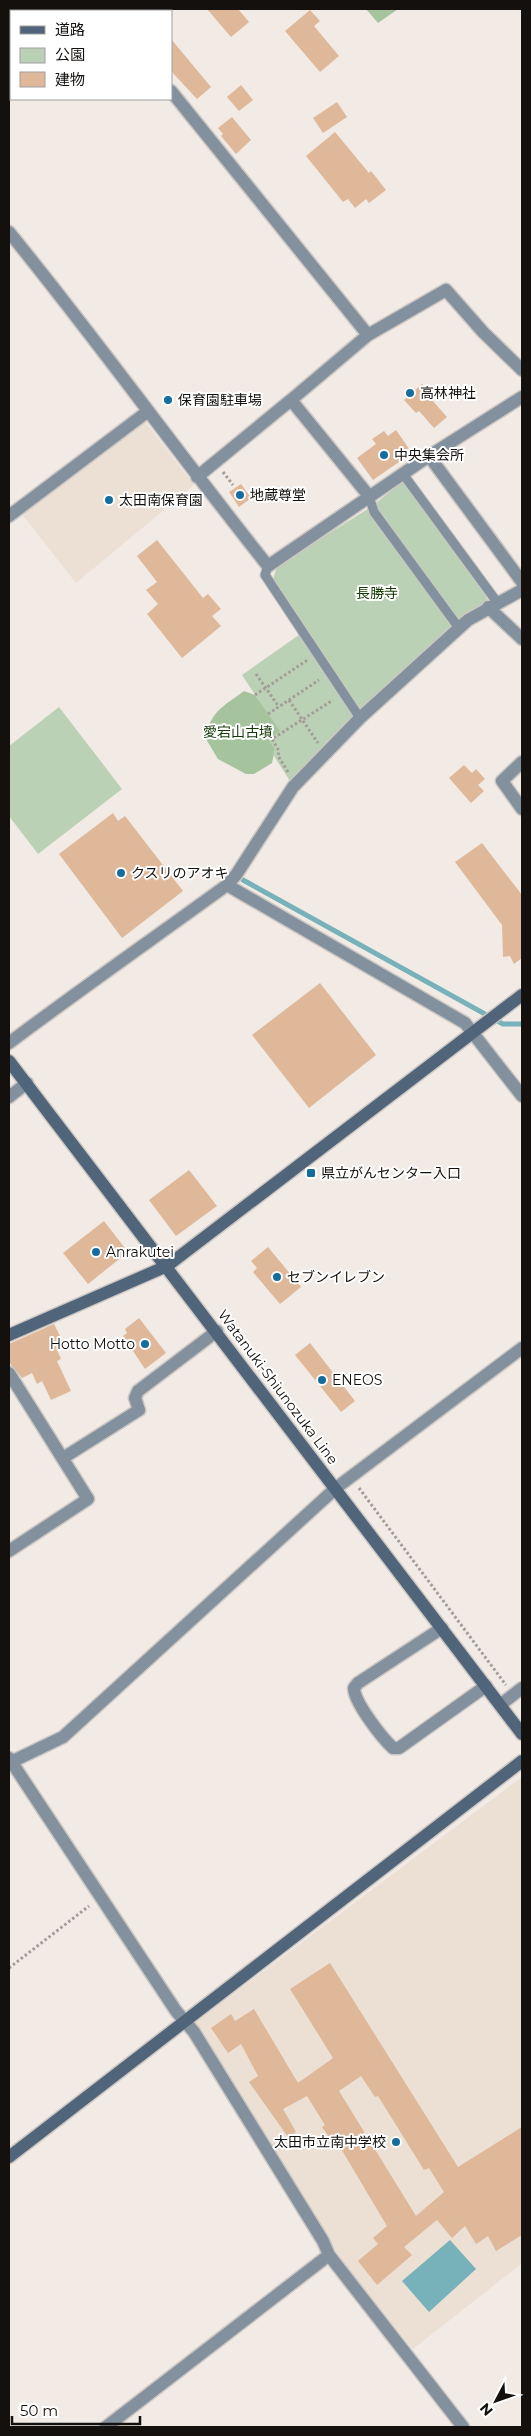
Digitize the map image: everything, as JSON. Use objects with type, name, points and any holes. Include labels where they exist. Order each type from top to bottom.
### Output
[{"type":"street","points":[[172,91],[368,335]]},
{"type":"street","points":[[9,232],[52,284],[147,412],[268,566],[429,456],[522,397]]},
{"type":"street","points":[[197,477],[368,335],[446,290],[483,332],[522,370]]},
{"type":"street","points":[[291,400],[369,496]]},
{"type":"street","points":[[9,516],[147,412]]},
{"type":"street","points":[[429,456],[522,582]]},
{"type":"street","points":[[9,1043],[107,969],[138,950],[227,884],[236,875],[293,787],[360,718],[459,628],[494,604],[522,590]]},
{"type":"street","points":[[494,604],[522,639]]},
{"type":"street","points":[[522,762],[502,781],[522,809]]},
{"type":"street","points":[[227,884],[465,1023],[522,1096]]},
{"type":"street","points":[[9,1335],[167,1266],[522,995]]},
{"type":"street","name":"Watanuki-Shiunozuka Line","points":[[9,1061],[217,1331],[522,1734]]},
{"type":"street","points":[[9,1097],[27,1083]]},
{"type":"street","points":[[63,1458],[139,1410],[135,1398],[138,1391],[217,1331]]},
{"type":"street","points":[[463,2427],[329,2255],[323,2241],[194,2032],[100,1897],[10,1761],[64,1738],[336,1488],[522,1348]]},
{"type":"street","points":[[9,1373],[88,1499],[9,1551]]},
{"type":"street","points":[[442,1628],[358,1683],[354,1688],[356,1698],[386,1740],[393,1748],[399,1748],[486,1686]]},
{"type":"street","points":[[500,1705],[518,1692]]},
{"type":"street","points":[[9,2157],[522,1760]]},
{"type":"street","points":[[106,2427],[329,2255]]},
{"type":"lane","points":[[402,474],[494,598],[494,604]]},
{"type":"lane","points":[[369,496],[374,512],[459,628]]},
{"type":"lane","points":[[268,566],[265,574],[360,718]]},
{"type":"path","points":[[218,465],[233,485]]},
{"type":"path","points":[[255,695],[317,654]]},
{"type":"path","points":[[268,714],[330,673]]},
{"type":"path","points":[[256,674],[279,707]]},
{"type":"path","points":[[293,778],[278,756],[280,751],[272,739],[343,693]]},
{"type":"path","points":[[289,700],[322,749]]},
{"type":"path","points":[[351,1477],[518,1692]]},
{"type":"path","points":[[9,1968],[100,1897]]},
{"type":"shaded area","name":"太田南保育園","points":[[145,422],[194,485],[76,583],[22,514]]},
{"type":"shaded area","name":"太田市立南中学校","points":[[522,1777],[522,2263],[413,2349],[344,2263],[196,2022]]},
{"type":"green space","points":[[366,9],[398,9],[378,23]]},
{"type":"green space","name":"長勝寺","points":[[403,481],[482,587],[488,601],[467,614],[290,781],[274,756],[275,749],[268,739],[279,731],[242,675],[306,630],[273,580],[277,566],[371,507]]},
{"type":"green space","name":"愛宕山古墳","points":[[244,691],[255,695],[280,731],[268,739],[275,749],[272,763],[254,774],[246,774],[218,759],[206,739],[210,722],[214,716]]},
{"type":"green space","points":[[59,707],[122,789],[38,854],[9,816],[9,746]]},
{"type":"water","points":[[450,2240],[476,2269],[429,2312],[402,2281]]},
{"type":"building","points":[[207,9],[238,9],[249,22],[231,37]]},
{"type":"building","points":[[310,10],[320,21],[314,26],[339,56],[320,72],[285,31]]},
{"type":"building","points":[[172,40],[211,87],[197,99],[172,72]]},
{"type":"building","points":[[241,85],[253,100],[239,111],[227,97]]},
{"type":"building","points":[[337,102],[347,117],[323,133],[313,118]]},
{"type":"building","points":[[232,117],[251,140],[236,154],[221,136],[223,134],[218,128]]},
{"type":"building","points":[[335,132],[369,173],[371,171],[386,190],[369,203],[366,199],[355,208],[348,199],[343,202],[306,156]]},
{"type":"building","points":[[422,384],[434,397],[432,400],[447,417],[434,428],[419,411],[416,413],[404,400]]},
{"type":"building","name":"中央集会所","points":[[396,430],[412,453],[373,480],[357,458],[376,444],[372,439],[384,431],[388,436]]},
{"type":"building","name":"地蔵尊堂","points":[[241,484],[251,498],[239,507],[229,492]]},
{"type":"building","points":[[157,540],[203,598],[208,594],[221,609],[212,616],[221,626],[182,658],[147,614],[158,604],[146,590],[157,582],[137,556]]},
{"type":"building","points":[[464,765],[472,773],[476,769],[485,779],[478,785],[484,791],[471,803],[449,778]]},
{"type":"building","name":"クスリのアオキ","points":[[113,813],[118,821],[125,816],[183,891],[122,938],[59,854]]},
{"type":"building","points":[[482,843],[522,895],[522,958],[514,964],[510,956],[503,957],[502,925],[455,862]]},
{"type":"building","points":[[320,983],[376,1055],[309,1108],[252,1035]]},
{"type":"building","points":[[189,1170],[217,1206],[176,1236],[149,1200]]},
{"type":"building","name":"Anrakutei","points":[[104,1221],[128,1252],[88,1284],[63,1253]]},
{"type":"building","points":[[268,1247],[301,1287],[280,1304],[253,1272],[257,1268],[251,1261]]},
{"type":"building","name":"Hotto Motto","points":[[139,1318],[166,1353],[145,1369],[123,1336],[127,1333],[125,1329]]},
{"type":"building","points":[[54,1324],[65,1346],[57,1350],[61,1359],[57,1361],[71,1391],[51,1400],[42,1381],[37,1384],[32,1373],[22,1378],[11,1365],[9,1360],[9,1344]]},
{"type":"building","points":[[310,1343],[355,1401],[341,1412],[295,1355]]},
{"type":"building","points":[[330,1963],[458,2167],[522,2127],[522,2235],[496,2251],[488,2236],[476,2244],[465,2226],[452,2238],[437,2220],[404,2247],[412,2255],[377,2285],[358,2261],[378,2244],[373,2238],[387,2226],[340,2147],[337,2149],[322,2127],[325,2125],[307,2096],[283,2109],[296,2132],[288,2137],[249,2082],[258,2076],[241,2044],[228,2053],[211,2028],[231,2014],[235,2021],[254,2009],[298,2083],[333,2058],[290,1989]],"holes":[[[361,2076],[375,2097],[378,2096],[424,2170],[429,2168],[444,2192],[416,2216],[339,2091]]]},
{"type":"waterway","points":[[243,880],[503,1024],[522,1024]]},
{"type":"place","name":"高林神社","points":[[410,393]]},
{"type":"place","name":"保育園駐車場","points":[[168,400]]},
{"type":"place","name":"中央集会所","points":[[384,455]]},
{"type":"place","name":"地蔵尊堂","points":[[240,495]]},
{"type":"place","name":"太田南保育園","points":[[109,500]]},
{"type":"place","name":"クスリのアオキ","points":[[121,873]]},
{"type":"place","name":"県立がんセンター入口","points":[[311,1173]]},
{"type":"place","name":"Anrakutei","points":[[96,1252]]},
{"type":"place","name":"セブンイレブン","points":[[277,1277]]},
{"type":"place","name":"Hotto Motto","points":[[145,1344]]},
{"type":"place","name":"ENEOS","points":[[322,1380]]},
{"type":"place","name":"太田市立南中学校","points":[[396,2142]]}]
